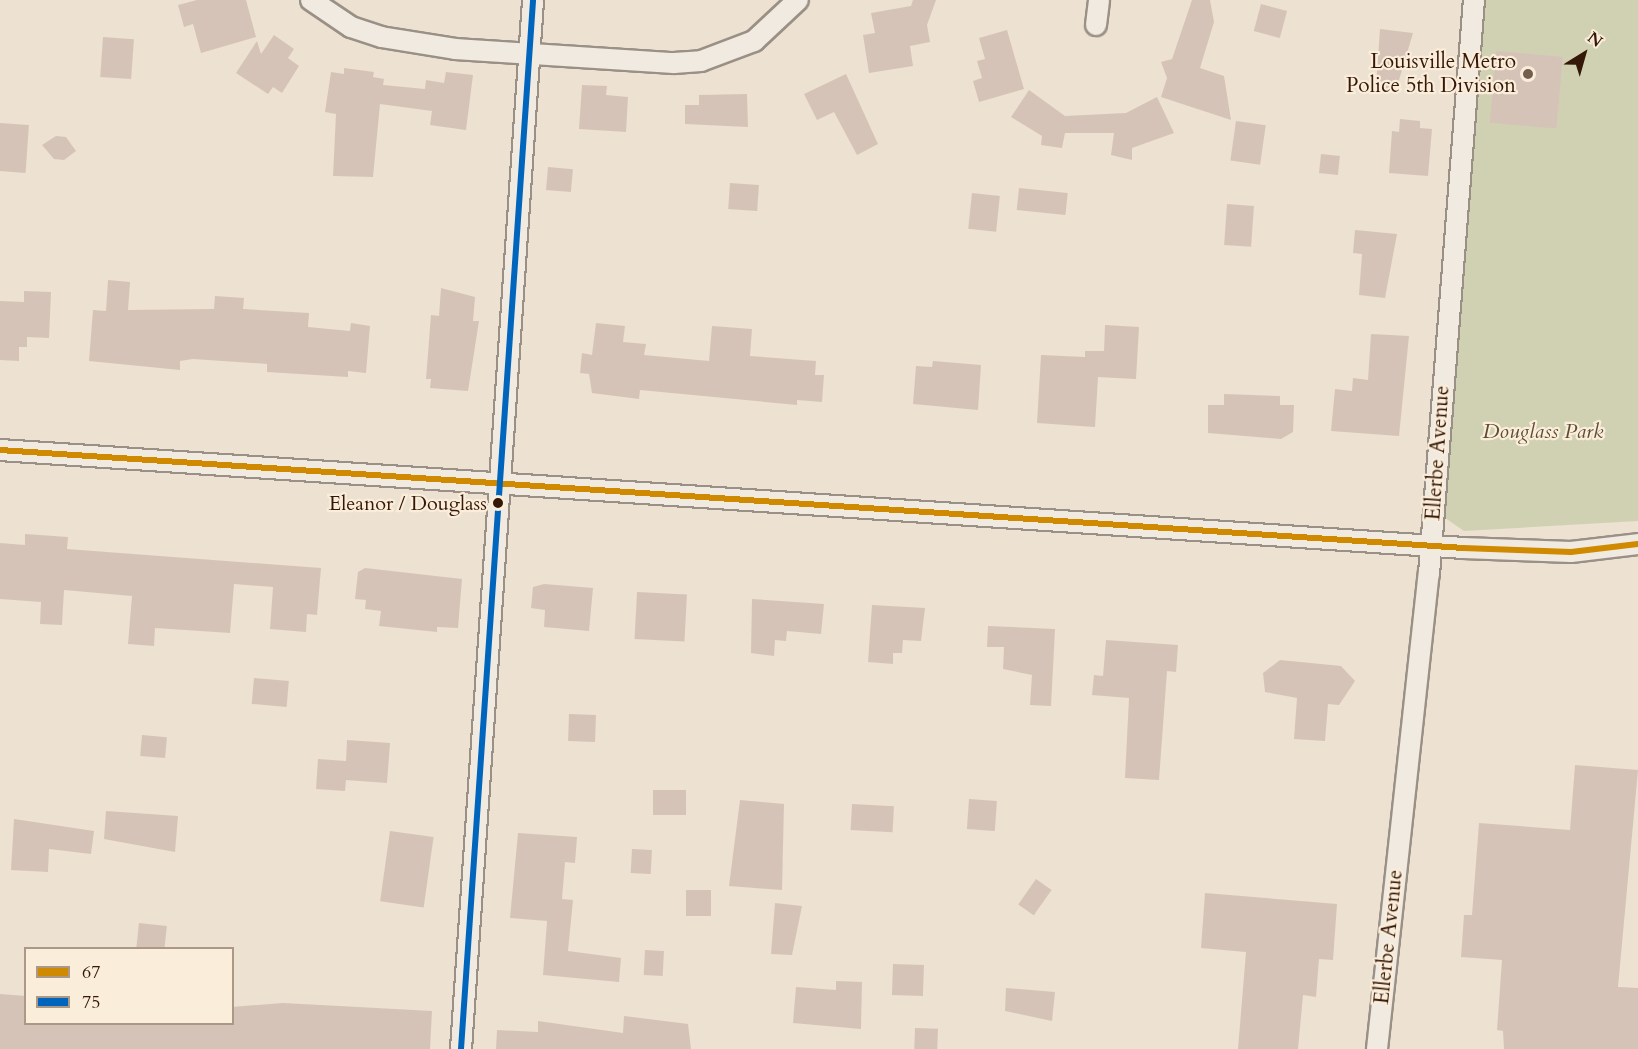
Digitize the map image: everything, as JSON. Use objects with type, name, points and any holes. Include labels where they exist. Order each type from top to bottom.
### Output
[{"type":"street","points":[[311,0],[351,27],[381,37],[646,63],[701,61],[754,41],[798,0]]},
{"type":"street","points":[[461,1049],[533,0]]},
{"type":"street","points":[[1095,25],[1099,0]]},
{"type":"street","name":"Ellerbe Avenue","points":[[1377,1049],[1432,545],[1474,0]]},
{"type":"street","points":[[0,450],[1432,545],[1571,552],[1638,544]]},
{"type":"green space","name":"Douglass Park","points":[[1483,0],[1638,0],[1638,521],[1464,531],[1441,515]]},
{"type":"building","points":[[197,0],[246,0],[256,37],[201,53],[193,24],[184,27],[178,5]]},
{"type":"building","points":[[913,0],[936,0],[927,25],[930,42],[910,46],[913,66],[869,73],[863,35],[875,33],[871,13],[911,6]]},
{"type":"building","points":[[1192,0],[1210,0],[1214,22],[1200,68],[1224,76],[1231,120],[1161,97],[1167,78],[1161,62],[1172,59]]},
{"type":"building","points":[[1261,4],[1287,11],[1280,38],[1254,31]]},
{"type":"building","points":[[1380,29],[1413,33],[1396,90],[1376,88]]},
{"type":"building","points":[[1007,30],[1024,89],[979,102],[973,81],[982,78],[977,61],[985,59],[979,38]]},
{"type":"building","points":[[274,35],[294,49],[288,58],[299,66],[282,93],[273,87],[268,94],[236,73],[257,41],[261,54]]},
{"type":"building","points":[[103,37],[134,39],[131,79],[100,77]]},
{"type":"building","name":"Louisville Metro Police 5th Division","points":[[1496,51],[1563,57],[1556,129],[1490,123]]},
{"type":"building","points":[[344,68],[374,72],[373,77],[384,79],[383,85],[425,89],[426,80],[444,83],[446,72],[473,75],[466,130],[430,125],[432,111],[380,104],[373,177],[333,176],[336,114],[325,112],[331,72],[344,74]]},
{"type":"building","points":[[846,74],[878,144],[857,155],[834,112],[817,120],[804,94]]},
{"type":"building","points":[[582,85],[607,86],[606,95],[628,97],[626,132],[579,129]]},
{"type":"building","points":[[1029,90],[1065,116],[1126,113],[1157,97],[1174,133],[1132,148],[1132,160],[1111,155],[1114,133],[1065,133],[1062,148],[1041,145],[1042,136],[1011,117]]},
{"type":"building","points":[[747,94],[748,127],[685,124],[685,105],[699,105],[699,95]]},
{"type":"building","points":[[1400,119],[1420,121],[1420,128],[1432,129],[1428,176],[1389,173],[1392,131],[1399,132]]},
{"type":"building","points":[[1236,121],[1266,125],[1260,165],[1230,161]]},
{"type":"building","points":[[0,123],[29,125],[26,173],[0,171]]},
{"type":"building","points":[[56,136],[66,137],[76,151],[64,160],[54,159],[42,145]]},
{"type":"building","points":[[1321,154],[1340,156],[1338,175],[1319,173]]},
{"type":"building","points":[[548,167],[573,169],[571,192],[546,190]]},
{"type":"building","points":[[730,183],[759,185],[757,211],[728,209]]},
{"type":"building","points":[[1019,188],[1068,193],[1065,215],[1017,210]]},
{"type":"building","points":[[972,193],[1000,196],[996,232],[968,229]]},
{"type":"building","points":[[1227,204],[1254,206],[1251,247],[1224,245]]},
{"type":"building","points":[[1355,230],[1397,234],[1385,298],[1359,295],[1362,254],[1353,253]]},
{"type":"building","points":[[108,280],[130,282],[128,310],[214,309],[215,296],[244,298],[243,309],[309,313],[308,327],[350,331],[351,323],[370,326],[366,373],[348,371],[348,377],[267,372],[267,364],[193,359],[180,361],[180,370],[89,361],[93,310],[106,311]]},
{"type":"building","points":[[441,288],[475,297],[473,321],[479,321],[468,391],[430,388],[431,379],[426,379],[431,315],[439,316]]},
{"type":"building","points":[[24,291],[51,292],[49,338],[27,337],[27,347],[19,347],[19,361],[0,360],[0,301],[24,302]]},
{"type":"building","points":[[596,323],[625,326],[623,342],[646,344],[644,355],[709,361],[712,326],[752,329],[750,356],[816,361],[815,375],[824,375],[822,402],[797,400],[797,405],[640,390],[639,399],[592,393],[589,374],[580,373],[582,353],[592,355]]},
{"type":"building","points":[[1105,325],[1139,327],[1136,379],[1098,377],[1095,427],[1037,423],[1041,355],[1085,357],[1085,351],[1104,351]]},
{"type":"building","points":[[1371,334],[1409,336],[1399,436],[1331,431],[1335,389],[1352,391],[1353,378],[1368,380]]},
{"type":"building","points":[[933,361],[981,365],[978,410],[913,404],[916,366],[932,367]]},
{"type":"building","points":[[1224,394],[1280,396],[1280,405],[1294,405],[1293,432],[1281,439],[1208,433],[1208,405],[1224,405]]},
{"type":"building","points":[[25,534],[68,537],[67,549],[321,568],[317,615],[307,614],[306,632],[270,629],[273,587],[234,584],[230,633],[155,628],[154,646],[128,644],[132,596],[64,590],[62,625],[40,624],[41,602],[0,599],[0,543],[25,545]]},
{"type":"building","points":[[365,568],[462,579],[458,628],[437,627],[437,632],[379,626],[381,611],[365,609],[366,600],[355,599],[358,572]]},
{"type":"building","points":[[544,584],[593,588],[589,631],[544,627],[545,610],[531,608],[533,587]]},
{"type":"building","points":[[637,592],[687,595],[684,642],[635,639]]},
{"type":"building","points":[[752,599],[824,604],[821,634],[787,631],[786,641],[775,640],[774,656],[751,653]]},
{"type":"building","points":[[872,605],[925,608],[921,641],[903,640],[902,653],[893,653],[893,664],[868,662]]},
{"type":"building","points":[[988,626],[1055,629],[1051,706],[1030,705],[1032,675],[1003,669],[1004,647],[987,647]]},
{"type":"building","points":[[1106,640],[1178,645],[1176,672],[1167,671],[1159,780],[1125,778],[1129,698],[1092,695],[1094,675],[1103,676]]},
{"type":"building","points":[[1280,660],[1341,666],[1355,681],[1339,705],[1328,704],[1325,741],[1294,739],[1297,698],[1265,692],[1263,673]]},
{"type":"building","points":[[254,678],[289,681],[287,707],[252,704]]},
{"type":"building","points":[[569,714],[596,715],[595,742],[568,741]]},
{"type":"building","points":[[142,735],[167,737],[165,758],[140,756]]},
{"type":"building","points":[[347,740],[390,743],[387,783],[346,780],[345,791],[316,789],[318,759],[346,761]]},
{"type":"building","points":[[1575,765],[1638,770],[1618,987],[1638,988],[1638,1049],[1504,1049],[1503,1031],[1497,1030],[1502,960],[1461,957],[1464,915],[1472,915],[1479,823],[1570,830]]},
{"type":"building","points":[[653,790],[686,790],[686,815],[653,815]]},
{"type":"building","points":[[969,799],[997,801],[995,831],[967,829]]},
{"type":"building","points":[[740,800],[784,804],[782,890],[729,886]]},
{"type":"building","points":[[852,804],[894,806],[893,832],[851,830]]},
{"type":"building","points":[[106,811],[178,816],[175,852],[104,839]]},
{"type":"building","points":[[14,819],[94,831],[91,854],[49,849],[48,872],[11,870]]},
{"type":"building","points":[[390,831],[434,837],[424,907],[380,901]]},
{"type":"building","points":[[518,833],[577,837],[575,863],[565,862],[562,899],[573,900],[568,951],[621,958],[619,982],[543,975],[547,921],[510,918]]},
{"type":"building","points":[[632,849],[652,850],[651,874],[631,873]]},
{"type":"building","points":[[1036,879],[1052,890],[1034,915],[1018,904]]},
{"type":"building","points":[[686,890],[711,890],[711,916],[686,916]]},
{"type":"building","points":[[1205,893],[1337,904],[1333,960],[1319,959],[1316,997],[1303,995],[1298,1049],[1238,1049],[1246,952],[1201,948]]},
{"type":"building","points":[[775,903],[802,906],[792,955],[771,954]]},
{"type":"building","points":[[139,923],[167,926],[165,947],[136,947]]},
{"type":"building","points":[[645,950],[664,951],[663,976],[644,975]]},
{"type":"building","points":[[893,964],[924,965],[923,996],[892,995]]},
{"type":"building","points":[[836,981],[862,982],[861,1029],[793,1023],[796,987],[836,990]]},
{"type":"building","points":[[1006,988],[1055,992],[1052,1021],[1005,1011]]},
{"type":"building","points":[[0,994],[24,996],[24,1025],[234,1025],[234,1007],[283,1003],[432,1011],[430,1049],[0,1049]]},
{"type":"building","points":[[624,1016],[688,1024],[691,1049],[496,1049],[497,1030],[538,1032],[538,1021],[623,1033]]},
{"type":"building","points":[[915,1028],[938,1029],[937,1049],[914,1049]]},
{"type":"transit line","name":"75","points":[[461,1049],[533,0]]},
{"type":"transit line","name":"67","points":[[0,450],[1463,548],[1571,552],[1638,544]]},
{"type":"place","name":"Louisville Metro Police 5th Division","points":[[1528,74]]},
{"type":"place","name":"Eleanor / Douglass","points":[[498,503]]}]
